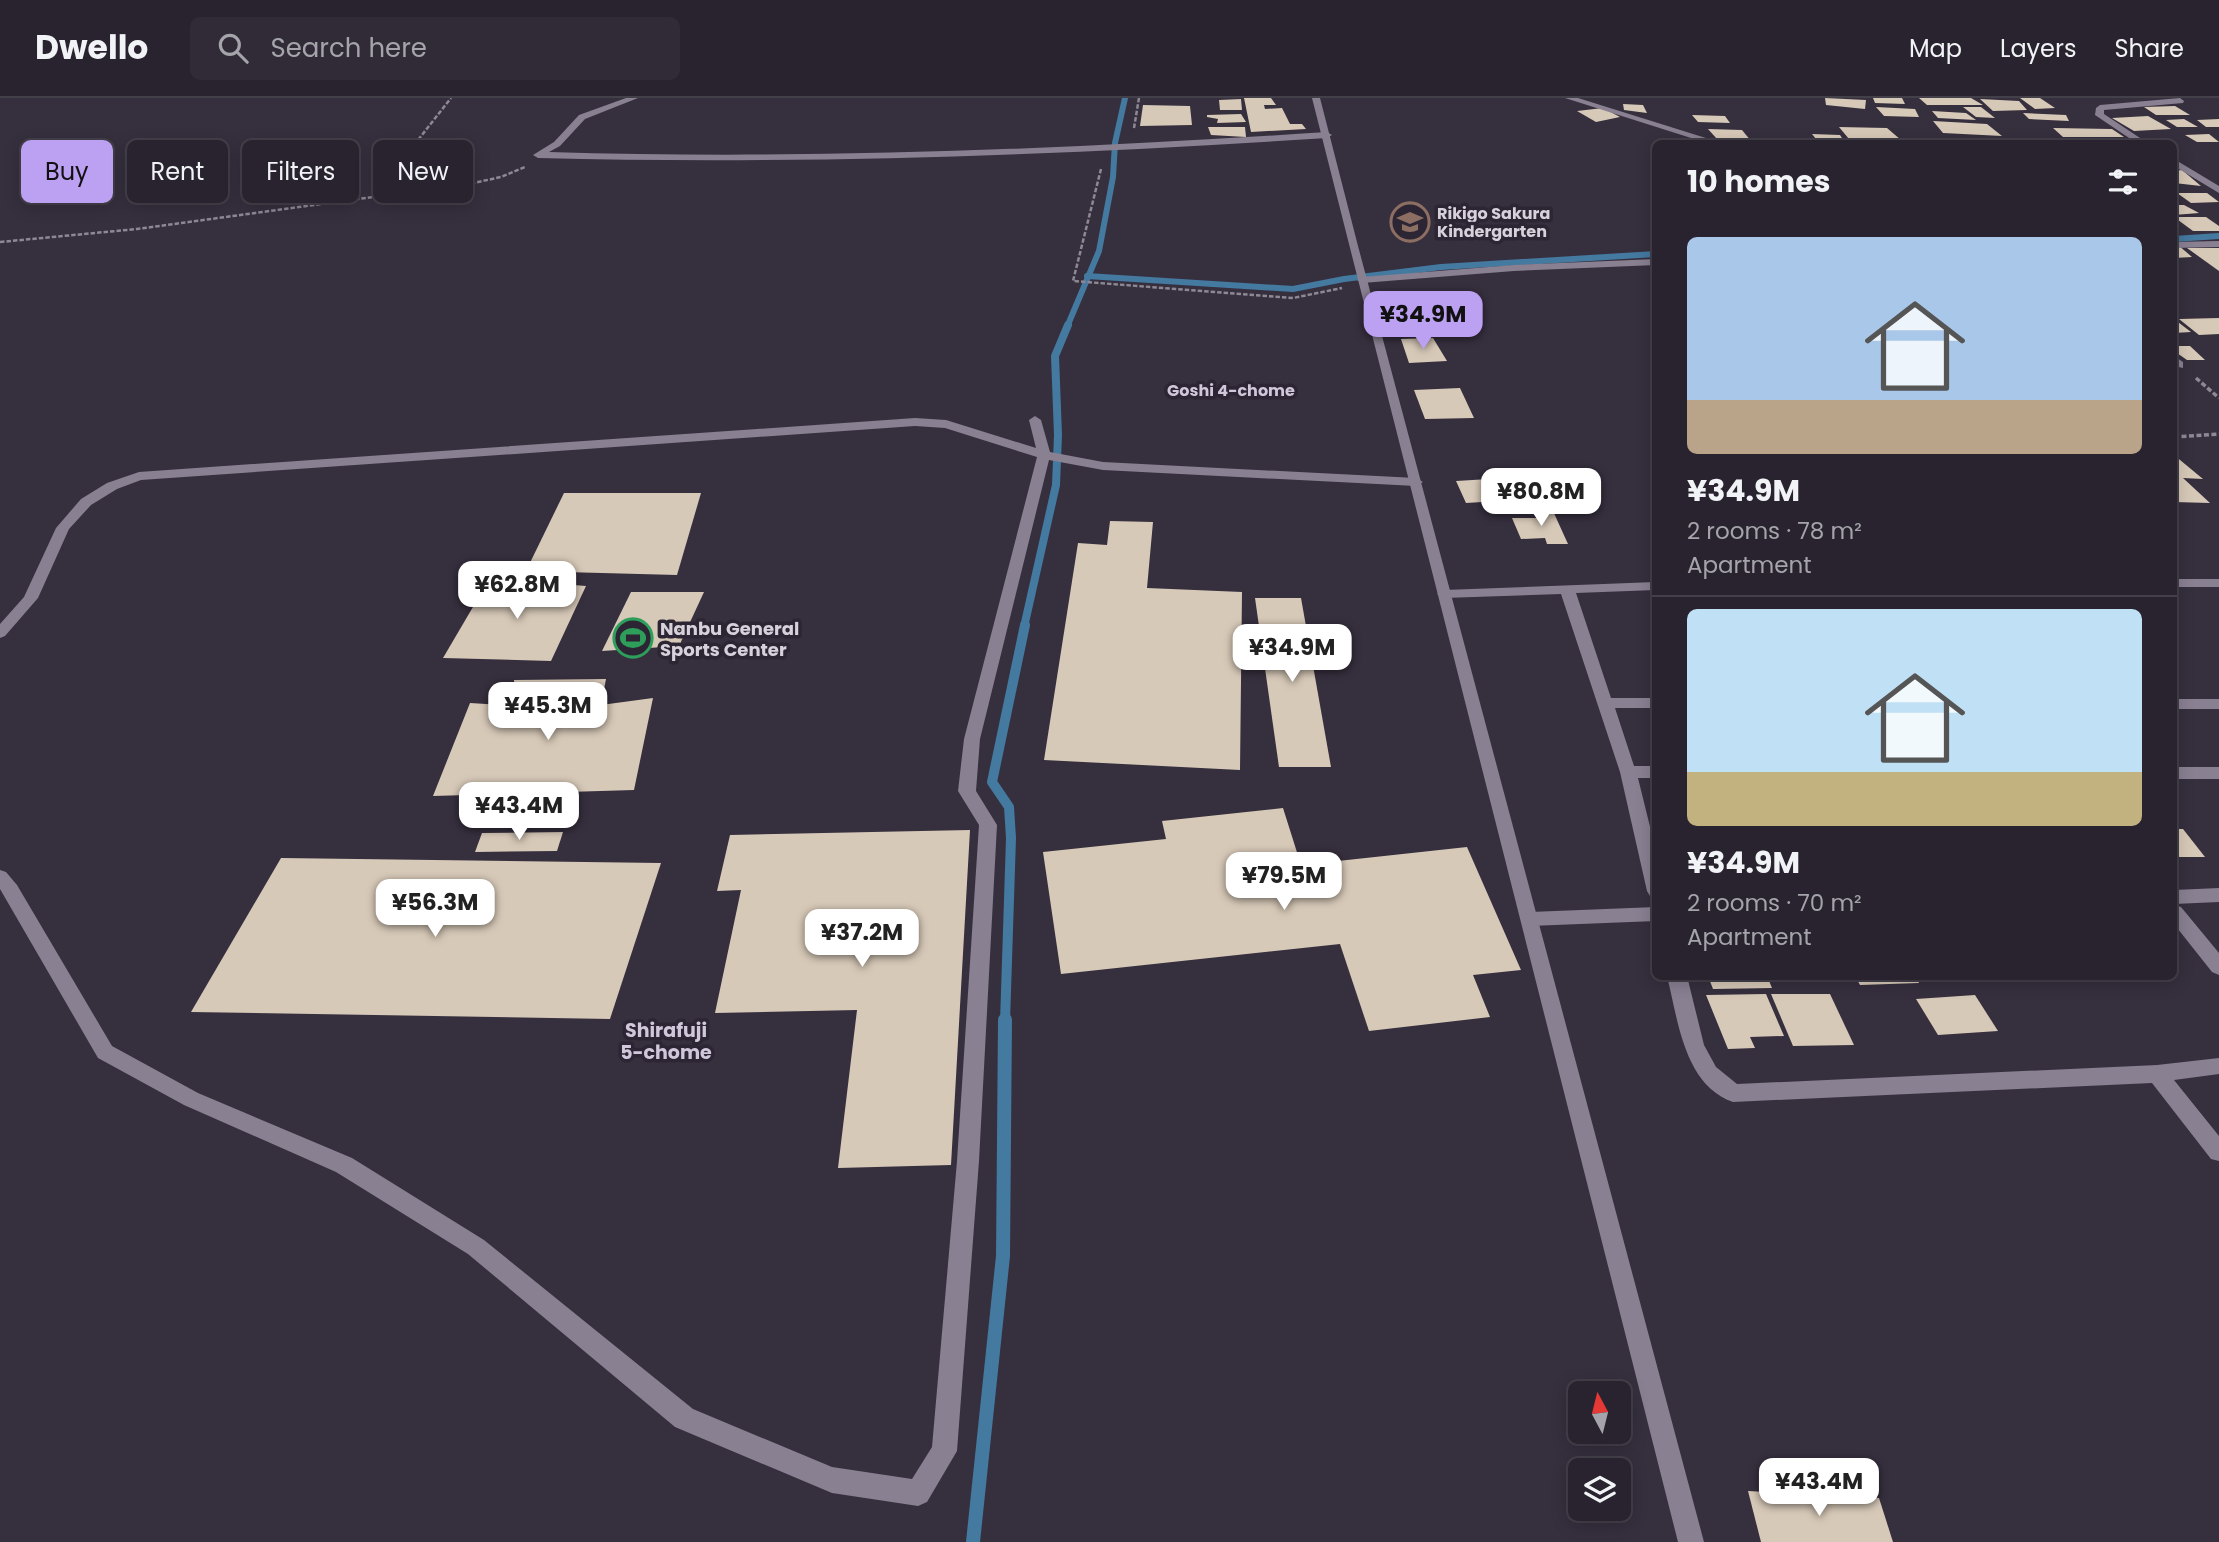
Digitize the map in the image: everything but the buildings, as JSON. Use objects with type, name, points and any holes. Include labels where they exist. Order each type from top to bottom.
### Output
[{"type":"street","points":[[538,155],[557,144],[582,117],[634,98]]},
{"type":"street","points":[[1316,98],[1328,135],[1362,280],[1691,1542]]},
{"type":"street","points":[[1569,98],[1708,140]]},
{"type":"street","points":[[2139,140],[2099,115],[2100,108],[2180,101]]},
{"type":"street","points":[[538,155],[679,160],[1106,149],[1328,135]]},
{"type":"street","points":[[2177,164],[2219,190]]},
{"type":"street","points":[[2177,245],[2219,244]]},
{"type":"street","points":[[1362,280],[1514,268],[1652,262]]},
{"type":"street","points":[[0,877],[11,890],[105,1052],[191,1099],[344,1165],[476,1247],[684,1418],[832,1480],[918,1493],[944,1451],[968,1161],[988,825],[967,791],[972,739],[1044,455],[1035,420]]},
{"type":"street","points":[[0,633],[31,598],[63,528],[86,502],[112,486],[139,476],[915,422],[946,424],[1044,455],[1103,466],[1416,482]]},
{"type":"street","points":[[2177,583],[2219,583]]},
{"type":"street","points":[[1444,594],[1652,586]]},
{"type":"street","points":[[1567,589],[1628,772],[1652,874]]},
{"type":"street","points":[[1605,703],[1652,703]]},
{"type":"street","points":[[2177,704],[2219,704]]},
{"type":"street","points":[[1628,772],[1652,772]]},
{"type":"street","points":[[2177,773],[2219,773]]},
{"type":"street","points":[[2177,897],[2219,895]]},
{"type":"street","points":[[1530,919],[1652,914]]},
{"type":"street","points":[[2177,916],[2219,967]]},
{"type":"street","points":[[1677,980],[1694,1045],[1709,1073],[1733,1093],[2157,1074],[2219,1066]]},
{"type":"street","points":[[2157,1074],[2219,1152]]},
{"type":"path","points":[[418,140],[451,98]]},
{"type":"path","points":[[1106,149],[1073,281],[1293,298],[1345,288],[1362,280]]},
{"type":"path","points":[[473,181],[501,177],[525,167],[538,155]]},
{"type":"path","points":[[0,242],[137,229],[373,197]]},
{"type":"path","points":[[2177,363],[2219,398]]},
{"type":"path","points":[[2177,437],[2219,434]]},
{"type":"waterway","points":[[1088,276],[1099,251],[1113,177],[1115,143],[1125,98]]},
{"type":"waterway","points":[[2177,239],[2219,236]]},
{"type":"waterway","points":[[1088,276],[1293,289],[1344,279],[1441,267],[1652,254]]},
{"type":"waterway","points":[[1067,327],[1088,276]]},
{"type":"waterway","points":[[1024,627],[1056,485],[1058,435],[1055,356],[1068,325]]},
{"type":"waterway","points":[[1005,1022],[1011,838],[1009,807],[992,782],[1025,625]]},
{"type":"waterway","points":[[973,1542],[1003,1256],[1005,1020]]},
{"type":"place","name":"Rikigo Sakura Kindergarten","points":[[1410,222]]},
{"type":"place","name":"Nanbu General Sports Center","points":[[633,638]]},
{"type":"district","name":"Goshi 4-chome","points":[[1231,390]]},
{"type":"district","name":"Shirafuji 5-chome","points":[[666,1041]]}]
